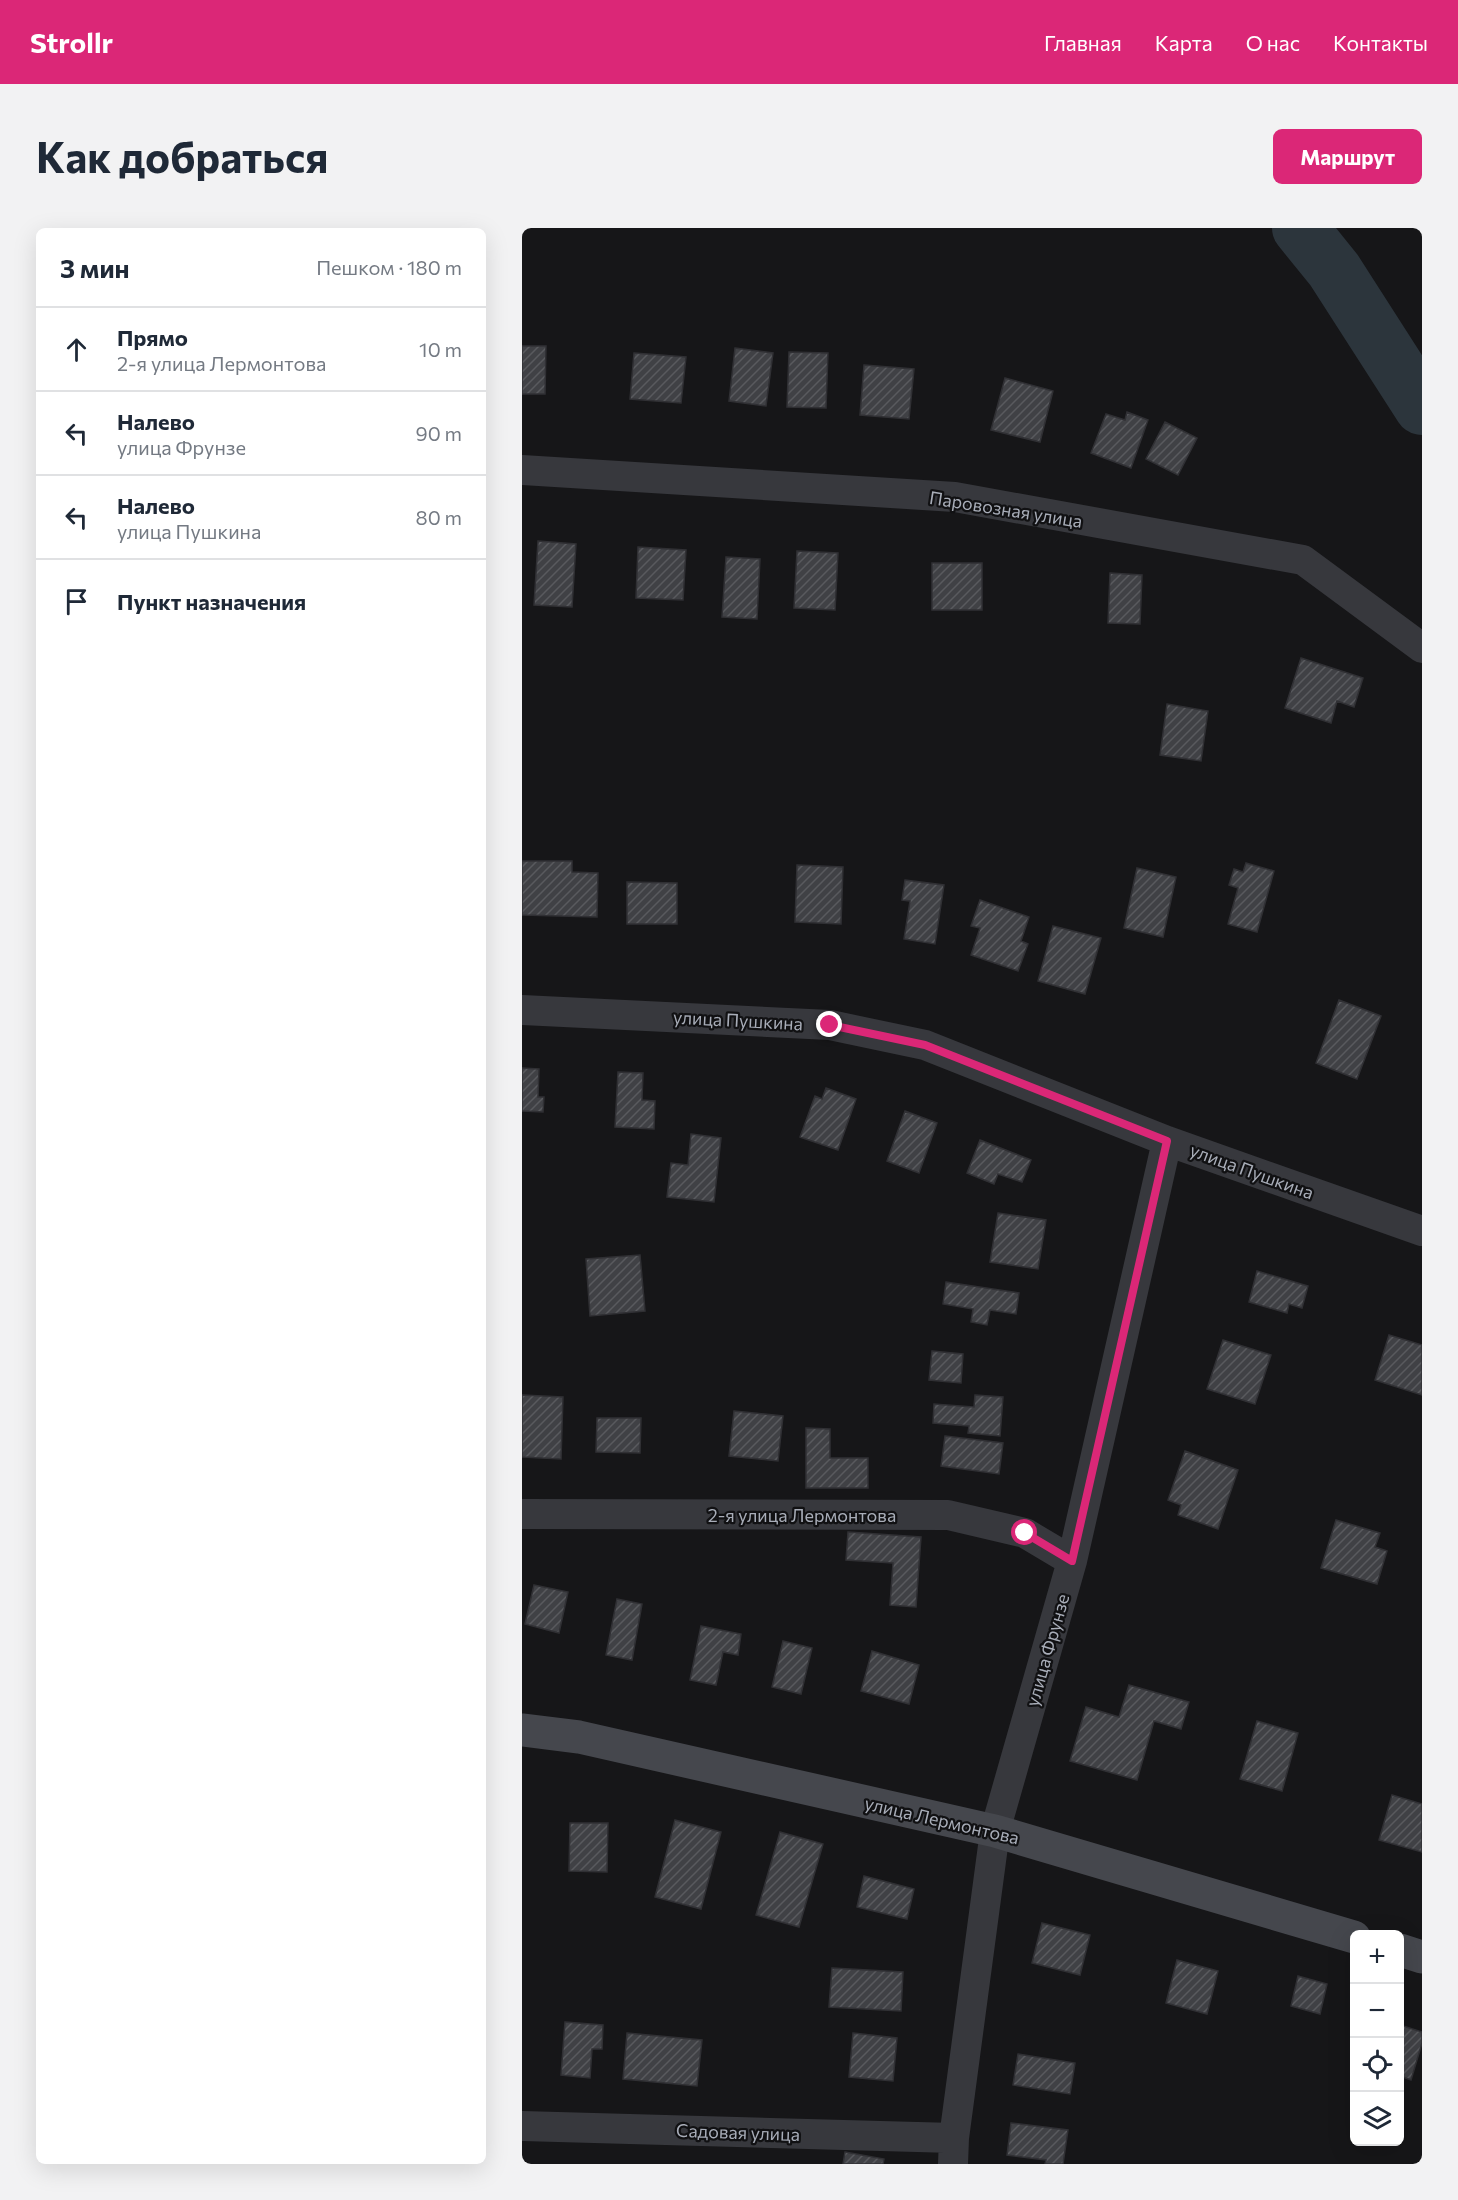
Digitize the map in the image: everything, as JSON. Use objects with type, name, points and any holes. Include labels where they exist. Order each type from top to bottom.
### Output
[{"type":"street","name":"Паровозная улица","points":[[522,470],[955,497],[1303,560],[1422,648]]},
{"type":"street","name":"улица Пушкина","points":[[522,1010],[830,1025],[925,1045],[1167,1141],[1422,1231]]},
{"type":"street","name":"улица Фрунзе","points":[[954,2151],[995,1831],[1072,1561],[1167,1141]]},
{"type":"street","name":"2-я улица Лермонтова","points":[[522,1515],[948,1515],[1025,1533],[1072,1561]]},
{"type":"street","name":"улица Лермонтова","points":[[522,1730],[579,1737],[995,1831],[1350,1936]]},
{"type":"street","points":[[1404,1951],[1422,1957]]},
{"type":"street","name":"Садовая улица","points":[[522,2126],[954,2151]]},
{"type":"building","points":[[522,346],[546,346],[545,394],[522,394]]},
{"type":"building","points":[[735,348],[773,353],[766,406],[729,401]]},
{"type":"building","points":[[789,352],[828,353],[826,408],[787,407]]},
{"type":"building","points":[[634,353],[686,357],[681,403],[630,399]]},
{"type":"building","points":[[864,365],[914,369],[909,419],[860,415]]},
{"type":"building","points":[[1005,378],[1053,391],[1040,442],[991,430]]},
{"type":"building","points":[[1127,412],[1148,420],[1131,468],[1091,453],[1106,414],[1125,420]]},
{"type":"building","points":[[1165,422],[1197,438],[1178,475],[1146,459]]},
{"type":"building","points":[[538,541],[576,544],[572,607],[534,605]]},
{"type":"building","points":[[638,547],[686,550],[683,600],[636,598]]},
{"type":"building","points":[[797,551],[838,553],[835,610],[794,608]]},
{"type":"building","points":[[726,557],[760,559],[757,619],[722,617]]},
{"type":"building","points":[[932,563],[982,563],[982,610],[932,610]]},
{"type":"building","points":[[1110,573],[1142,575],[1140,624],[1108,623]]},
{"type":"building","points":[[1301,658],[1363,678],[1354,707],[1337,701],[1331,723],[1285,708]]},
{"type":"building","points":[[1167,704],[1208,711],[1201,761],[1160,755]]},
{"type":"building","points":[[522,861],[572,861],[572,872],[598,873],[597,917],[522,915]]},
{"type":"building","points":[[1246,863],[1274,871],[1257,932],[1228,924],[1238,888],[1229,885],[1234,869],[1243,872]]},
{"type":"building","points":[[797,865],[843,867],[841,924],[795,922]]},
{"type":"building","points":[[1137,868],[1176,877],[1163,937],[1124,928]]},
{"type":"building","points":[[905,880],[944,885],[935,944],[904,939],[910,901],[902,900]]},
{"type":"building","points":[[627,882],[677,883],[677,924],[627,924]]},
{"type":"building","points":[[980,900],[1029,917],[1021,941],[1028,944],[1018,971],[971,955],[980,928],[971,926]]},
{"type":"building","points":[[1053,926],[1101,938],[1085,994],[1038,981]]},
{"type":"building","points":[[1339,1000],[1381,1016],[1357,1079],[1316,1063]]},
{"type":"building","points":[[522,1068],[539,1069],[538,1097],[544,1097],[543,1112],[522,1111]]},
{"type":"building","points":[[618,1072],[643,1073],[642,1100],[655,1101],[654,1129],[615,1127]]},
{"type":"building","points":[[826,1088],[856,1099],[838,1150],[800,1137],[815,1096],[822,1099]]},
{"type":"building","points":[[905,1111],[937,1123],[919,1173],[887,1161]]},
{"type":"building","points":[[691,1134],[721,1138],[714,1202],[667,1197],[671,1163],[688,1165]]},
{"type":"building","points":[[980,1140],[1031,1160],[1022,1182],[998,1174],[994,1184],[967,1173]]},
{"type":"building","points":[[998,1213],[1046,1220],[1038,1269],[990,1262]]},
{"type":"building","points":[[640,1255],[645,1311],[590,1316],[586,1259]]},
{"type":"building","points":[[1257,1271],[1308,1286],[1302,1308],[1289,1304],[1287,1313],[1249,1302]]},
{"type":"building","points":[[946,1282],[1019,1293],[1016,1314],[990,1310],[987,1325],[971,1322],[973,1309],[943,1304]]},
{"type":"building","points":[[1389,1335],[1422,1345],[1422,1395],[1375,1380]]},
{"type":"building","points":[[1223,1340],[1271,1355],[1255,1404],[1207,1389]]},
{"type":"building","points":[[932,1351],[963,1354],[961,1383],[929,1380]]},
{"type":"building","points":[[522,1395],[563,1397],[561,1459],[522,1457]]},
{"type":"building","points":[[975,1395],[1003,1397],[1000,1436],[968,1433],[969,1426],[933,1423],[934,1404],[974,1407]]},
{"type":"building","points":[[734,1411],[783,1416],[778,1461],[729,1456]]},
{"type":"building","points":[[597,1418],[641,1418],[640,1453],[596,1452]]},
{"type":"building","points":[[806,1428],[830,1429],[830,1458],[868,1458],[868,1488],[806,1488]]},
{"type":"building","points":[[945,1436],[1003,1443],[999,1474],[941,1466]]},
{"type":"building","points":[[1185,1451],[1238,1470],[1218,1529],[1178,1515],[1181,1505],[1168,1500]]},
{"type":"building","points":[[1336,1520],[1380,1533],[1375,1547],[1387,1551],[1377,1584],[1321,1568]]},
{"type":"building","points":[[848,1532],[921,1537],[916,1607],[890,1605],[893,1563],[846,1560]]},
{"type":"building","points":[[534,1585],[568,1592],[559,1633],[525,1624]]},
{"type":"building","points":[[617,1599],[642,1604],[632,1660],[606,1655]]},
{"type":"building","points":[[701,1626],[741,1634],[738,1655],[723,1652],[716,1685],[690,1680]]},
{"type":"building","points":[[783,1641],[812,1648],[801,1694],[772,1687]]},
{"type":"building","points":[[872,1651],[919,1665],[909,1704],[861,1691]]},
{"type":"building","points":[[1129,1685],[1189,1702],[1181,1729],[1154,1721],[1137,1780],[1070,1761],[1086,1707],[1119,1717]]},
{"type":"building","points":[[1257,1721],[1298,1733],[1282,1791],[1240,1779]]},
{"type":"building","points":[[1392,1795],[1422,1804],[1422,1852],[1379,1840]]},
{"type":"building","points":[[675,1820],[721,1832],[701,1909],[655,1897]]},
{"type":"building","points":[[570,1823],[608,1823],[607,1872],[569,1871]]},
{"type":"building","points":[[780,1832],[823,1844],[799,1927],[756,1915]]},
{"type":"building","points":[[864,1876],[914,1889],[907,1919],[857,1907]]},
{"type":"building","points":[[1042,1923],[1090,1935],[1080,1975],[1032,1963]]},
{"type":"building","points":[[1177,1960],[1218,1971],[1207,2014],[1166,2003]]},
{"type":"building","points":[[832,1968],[903,1972],[901,2011],[829,2007]]},
{"type":"building","points":[[1298,1976],[1327,1984],[1320,2014],[1291,2006]]},
{"type":"building","points":[[565,2022],[603,2025],[602,2049],[592,2049],[590,2078],[561,2075]]},
{"type":"building","points":[[1404,2026],[1422,2032],[1422,2043],[1411,2080],[1404,2077]]},
{"type":"building","points":[[627,2033],[702,2040],[697,2086],[623,2079]]},
{"type":"building","points":[[853,2033],[897,2038],[893,2081],[849,2077]]},
{"type":"building","points":[[1018,2054],[1075,2063],[1070,2094],[1013,2085]]},
{"type":"building","points":[[1011,2123],[1068,2130],[1063,2164],[1045,2164],[1046,2160],[1007,2155]]},
{"type":"building","points":[[845,2152],[884,2159],[883,2164],[843,2164]]},
{"type":"waterway","points":[[1300,228],[1334,270],[1422,407]]},
{"type":"route","points":[[830,1025],[925,1045],[1167,1141],[1072,1561],[1025,1533]]}]
